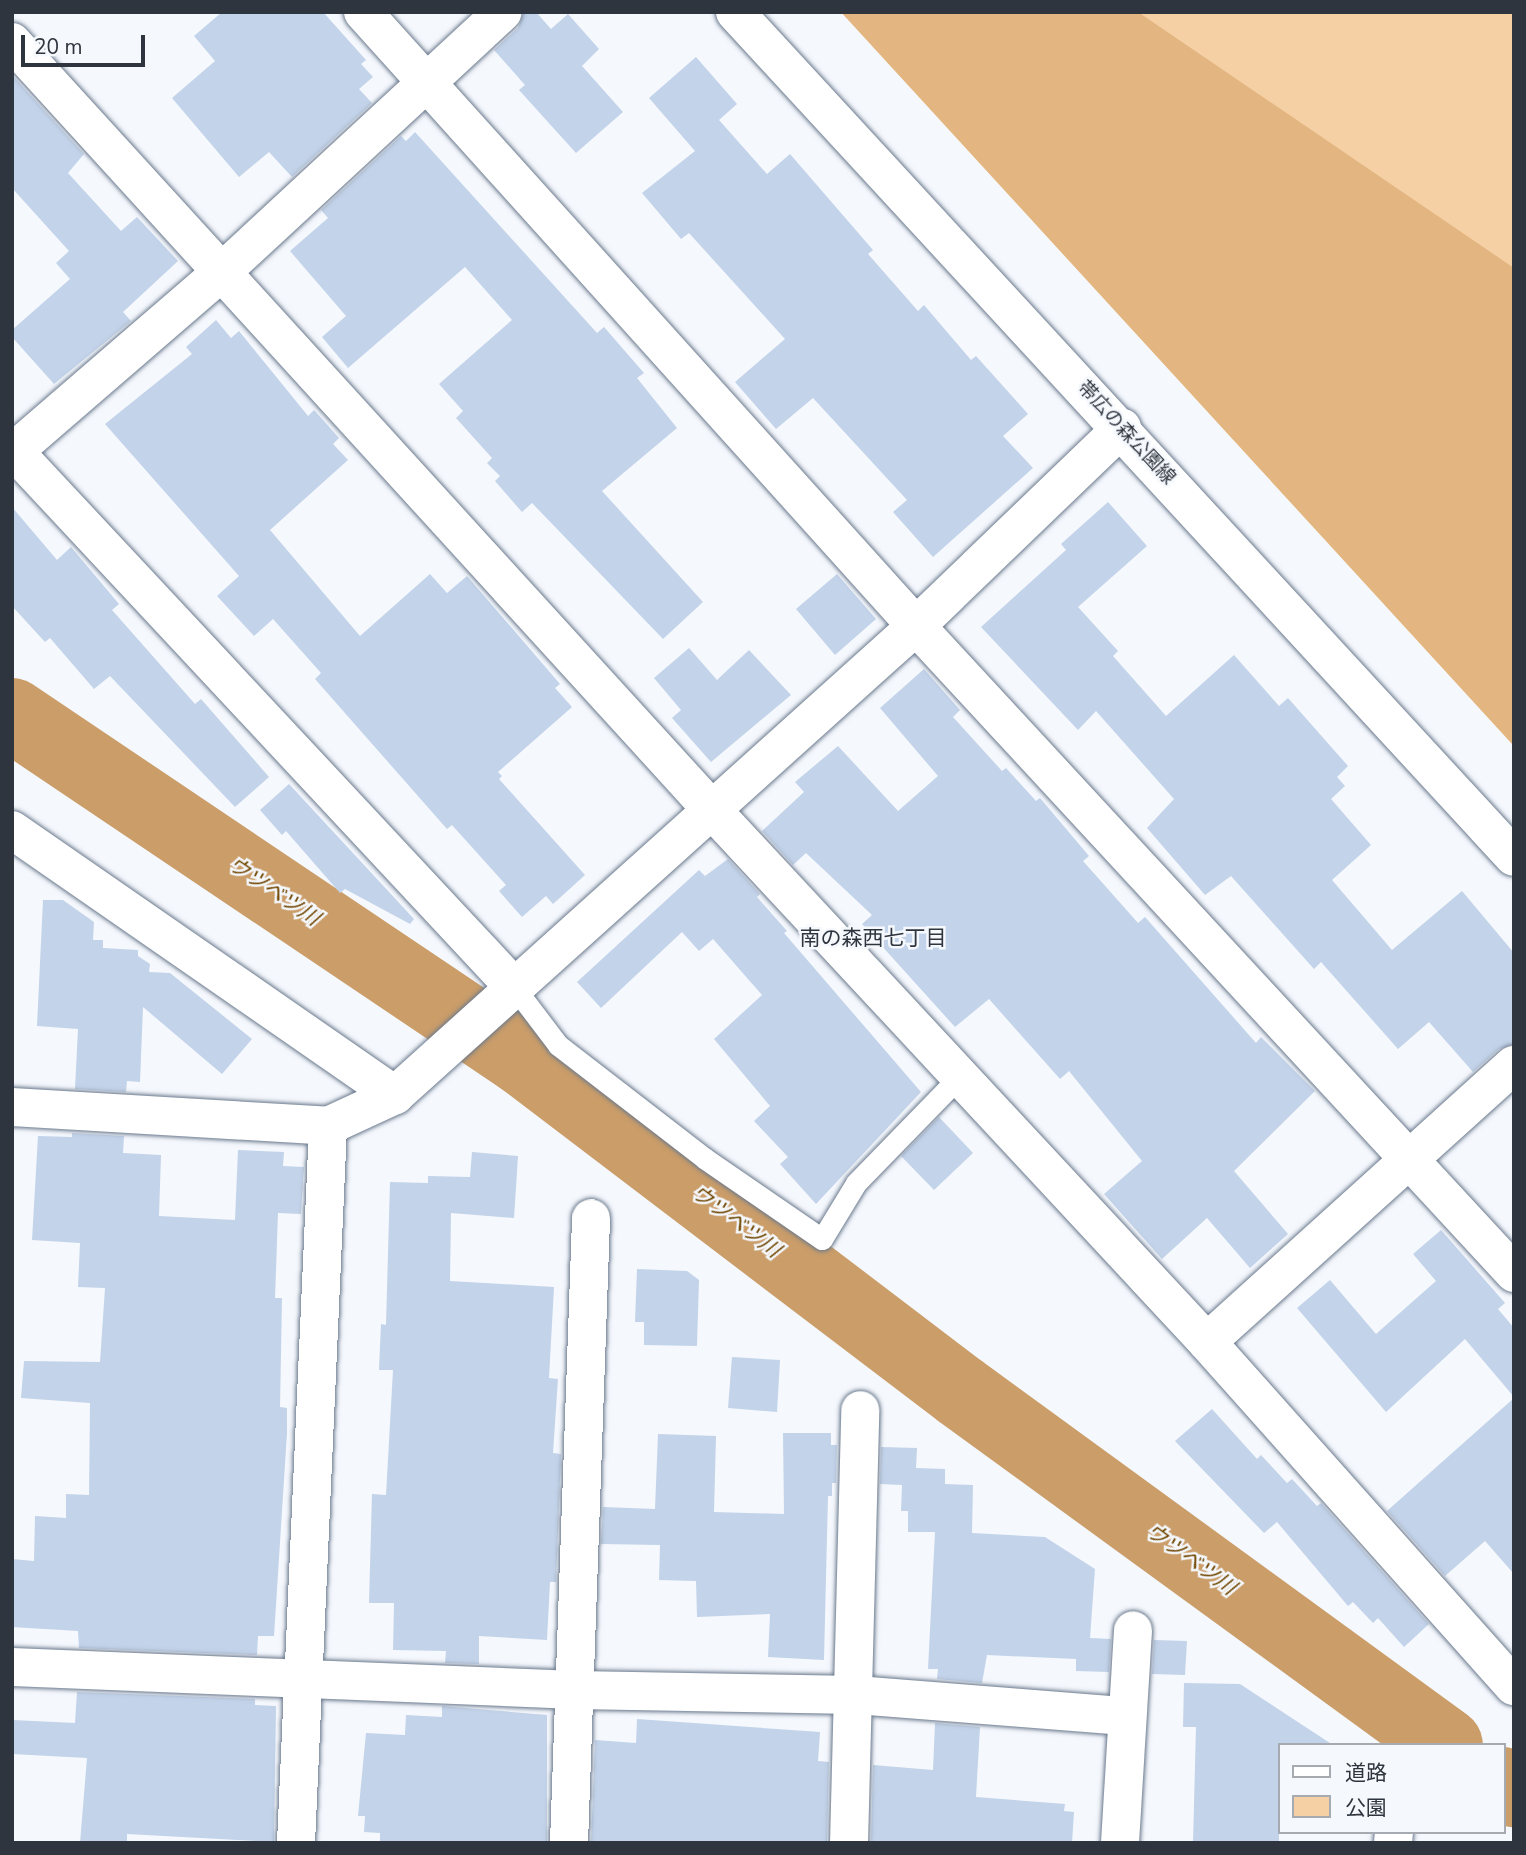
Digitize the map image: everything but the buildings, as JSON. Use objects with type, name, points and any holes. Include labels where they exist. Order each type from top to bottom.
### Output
[{"type":"street","points":[[363,12],[429,82],[916,626],[1514,1273]]},
{"type":"street","points":[[503,12],[223,271],[13,451],[503,998]]},
{"type":"street","name":"帯広の森公園線","points":[[735,12],[1122,428],[1514,857]]},
{"type":"street","points":[[12,42],[713,811],[1207,1342],[1514,1686]]},
{"type":"street","points":[[12,1107],[328,1126],[395,1095],[916,626],[1122,428]]},
{"type":"street","points":[[12,830],[395,1095]]},
{"type":"street","points":[[1207,1342],[1514,1065]]},
{"type":"street","points":[[296,1843],[328,1126]]},
{"type":"street","points":[[569,1843],[591,1218]]},
{"type":"street","points":[[849,1843],[856,1695],[860,1410]]},
{"type":"street","points":[[1120,1843],[1125,1716],[1133,1630]]},
{"type":"street","points":[[12,1667],[303,1681],[856,1695],[1125,1716]]},
{"type":"lane","points":[[503,998],[558,1045],[704,1158],[822,1239],[856,1183],[960,1076]]},
{"type":"green space","points":[[841,12],[1514,12],[1514,746]]},
{"type":"shaded area","points":[[841,12],[1138,12],[1514,268],[1514,746]]},
{"type":"waterway","name":"ウツベツ川","points":[[12,715],[522,1058],[960,1391],[1443,1743]]},
{"type":"waterway","name":"ウツベツ川","points":[[1505,1785],[1514,1790]]},
{"type":"district","name":"南の森西七丁目","points":[[873,938]]}]
